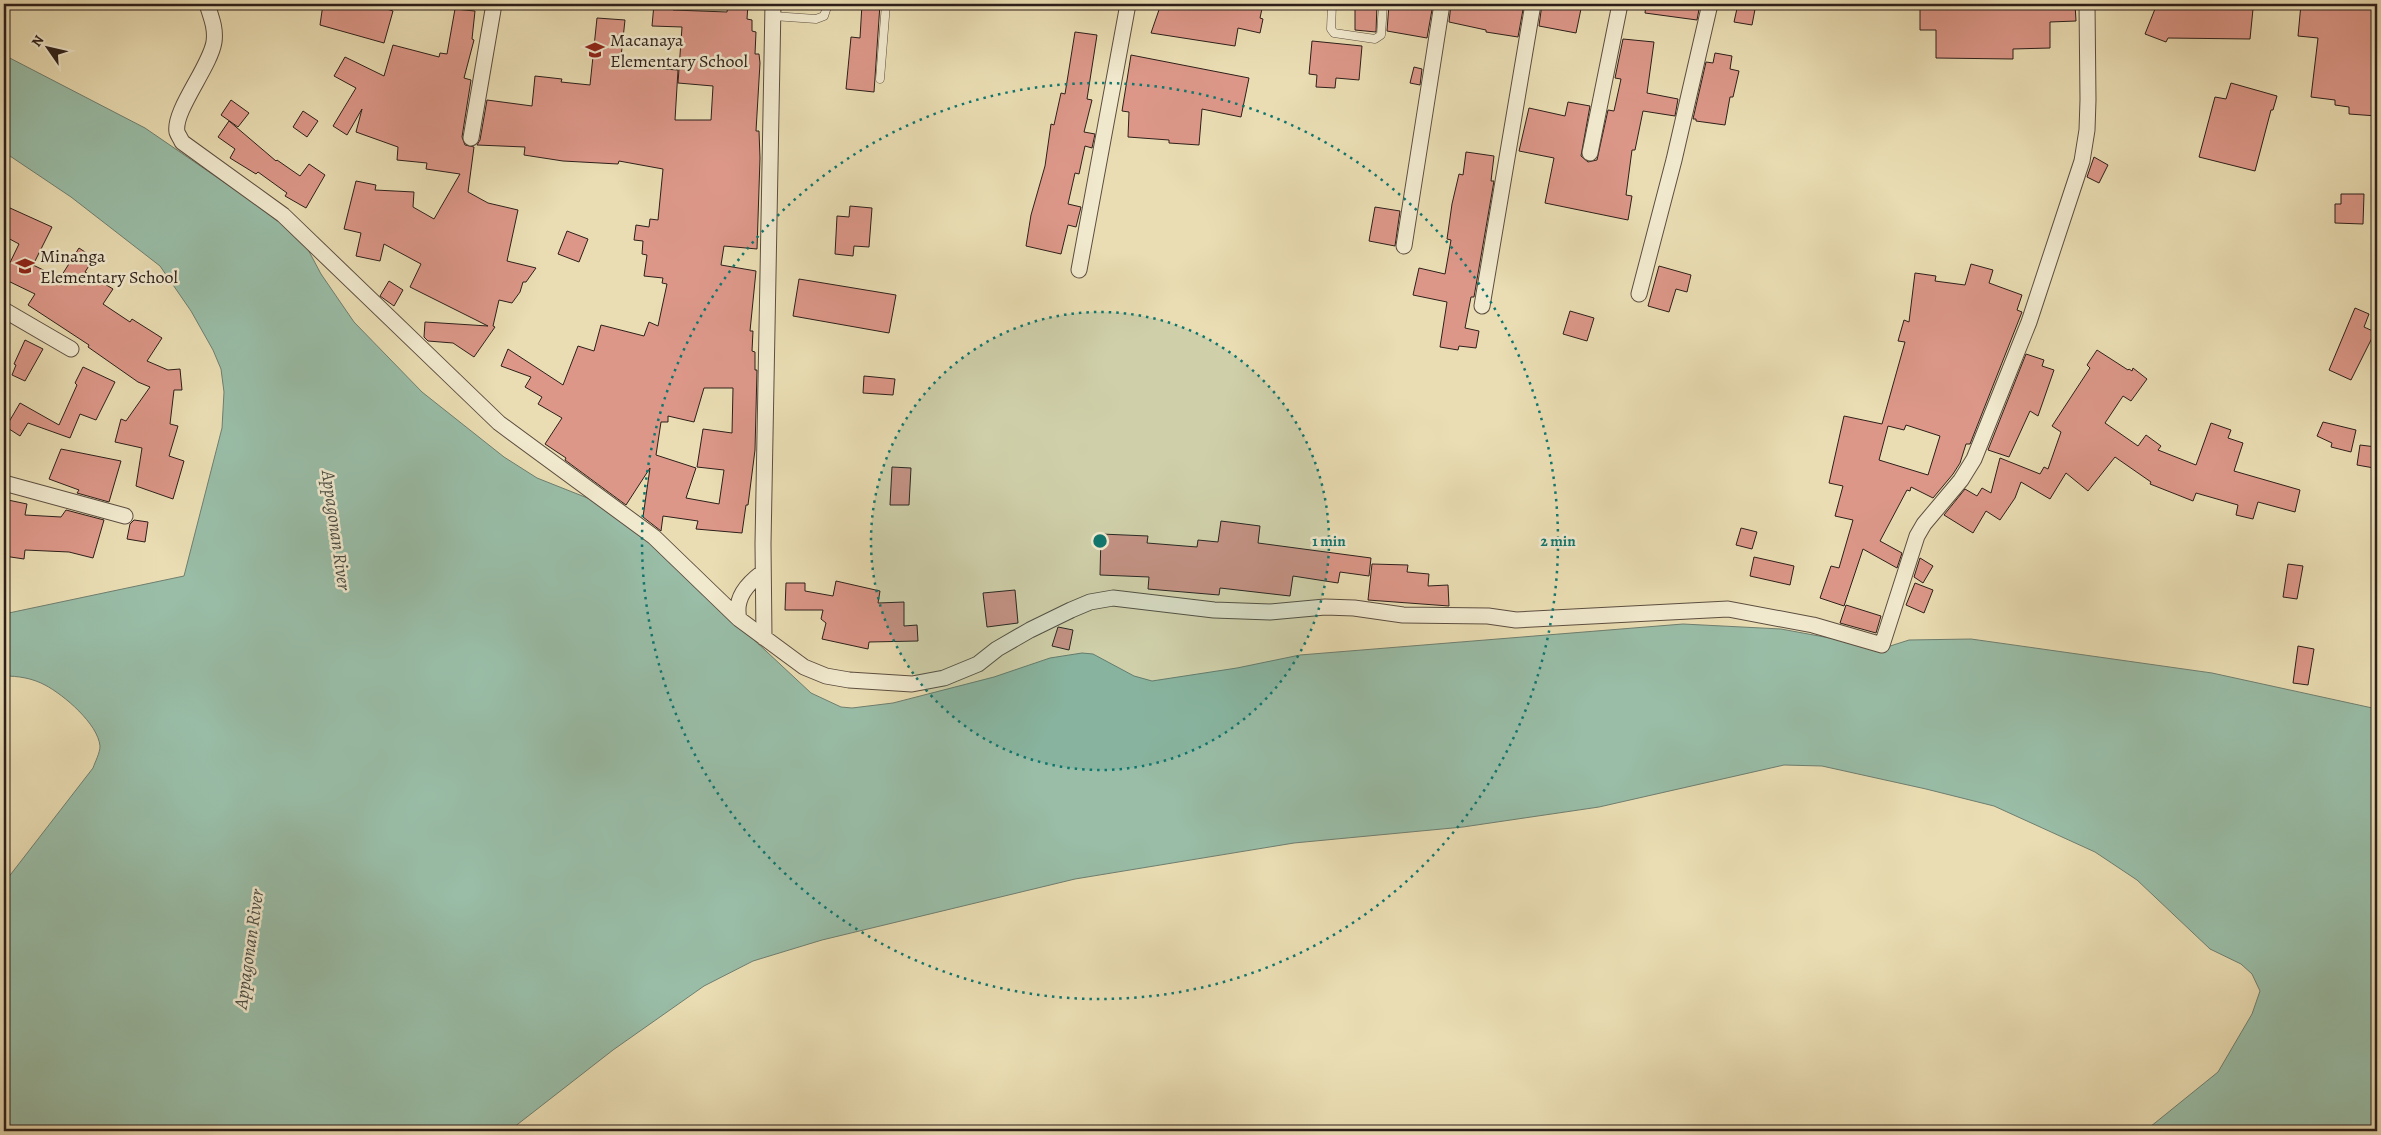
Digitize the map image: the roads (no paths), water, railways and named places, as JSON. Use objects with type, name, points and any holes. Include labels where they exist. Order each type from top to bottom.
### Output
[{"type":"street","points":[[207,4],[214,27],[214,42],[209,58],[178,120],[177,132],[182,142],[283,215],[499,423],[654,538],[739,619],[764,638],[804,667],[826,676],[849,680],[912,684],[944,678],[978,664],[997,649],[1030,630],[1090,602],[1113,598],[1214,610],[1270,612],[1325,607],[1354,608],[1403,615],[1488,616],[1516,620],[1728,609],[1813,625],[1882,645],[1917,536],[1924,524],[1961,480],[1974,459],[2029,322],[2082,161],[2087,130],[2088,100],[2087,4]]},
{"type":"street","points":[[471,138],[494,4]]},
{"type":"street","points":[[1079,270],[1128,4]]},
{"type":"street","points":[[1404,246],[1442,4]]},
{"type":"street","points":[[1482,306],[1533,4]]},
{"type":"street","points":[[1590,153],[1620,4]]},
{"type":"street","points":[[1639,294],[1674,160],[1710,4]]},
{"type":"street","points":[[764,638],[763,572],[773,10]]},
{"type":"street","points":[[4,310],[72,349]]},
{"type":"street","points":[[4,483],[125,516]]},
{"type":"street","points":[[739,619],[736,609],[739,600],[752,581],[763,572]]},
{"type":"lane","points":[[773,10],[816,19],[824,16],[828,4]]},
{"type":"lane","points":[[880,78],[886,4]]},
{"type":"lane","points":[[1332,4],[1331,29],[1334,33],[1375,39],[1381,35],[1383,4]]},
{"type":"water","name":"Appagonan River","points":[[4,55],[145,128],[269,213],[304,242],[321,274],[354,322],[422,392],[504,457],[537,478],[595,501],[648,541],[811,693],[841,707],[852,708],[893,703],[994,677],[1050,658],[1082,653],[1093,654],[1134,676],[1152,681],[1237,668],[1300,655],[1683,624],[1781,629],[1884,648],[1909,640],[1971,639],[2212,673],[2377,709],[2377,1131],[2145,1131],[2218,1072],[2252,1014],[2260,991],[2252,974],[2241,964],[2210,949],[2137,880],[2095,852],[1994,806],[1822,766],[1784,765],[1599,807],[1463,827],[1294,843],[1075,879],[822,940],[753,961],[704,986],[613,1050],[509,1131],[4,1131],[4,883],[93,768],[100,746],[98,737],[87,720],[53,690],[35,681],[20,677],[4,676],[4,614],[184,576],[222,428],[224,392],[221,369],[213,350],[191,311],[160,266],[71,197],[4,152]]},
{"type":"place","name":"Macanaya Elementary School","points":[[595,50]]},
{"type":"place","name":"Minanga Elementary School","points":[[25,266]]}]
